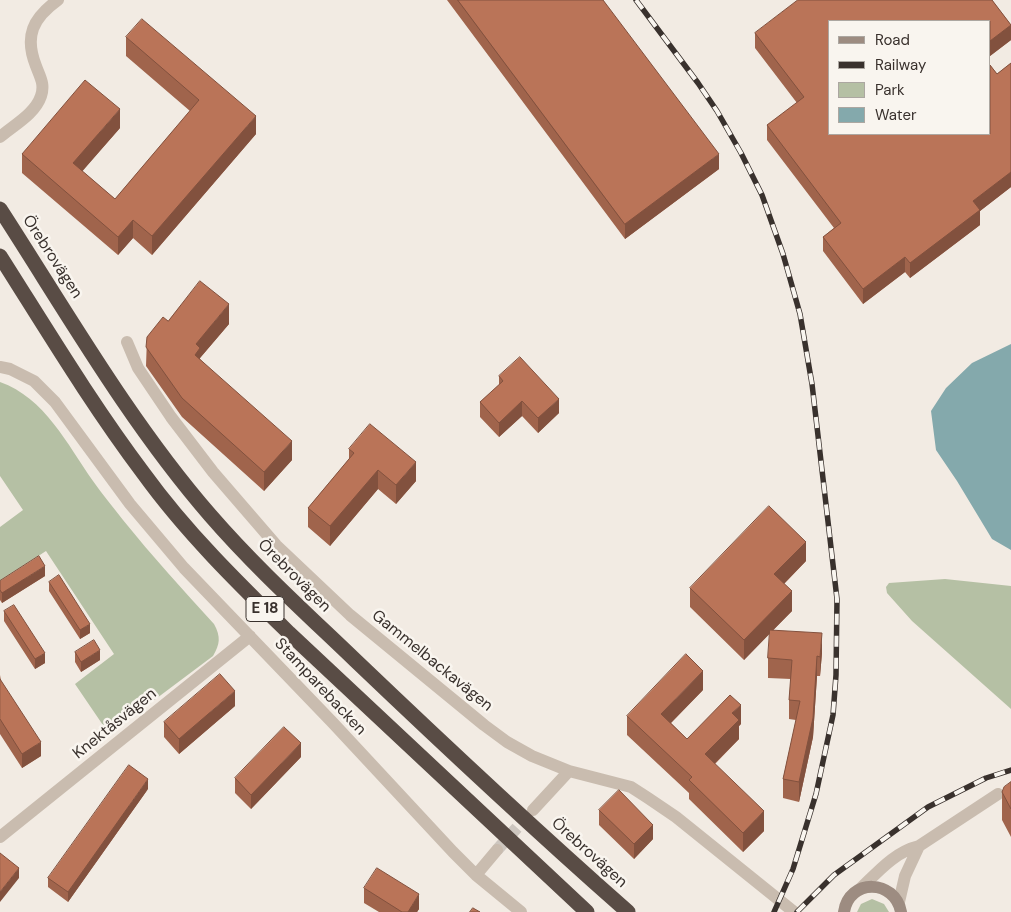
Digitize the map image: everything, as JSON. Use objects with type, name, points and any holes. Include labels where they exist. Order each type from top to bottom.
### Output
[{"type":"highway","name":"Örebrovägen","points":[[0,209],[128,408],[160,453],[210,516],[288,596],[409,712],[628,912]]},
{"type":"highway","name":"E 18","points":[[0,256],[110,427],[144,475],[181,521],[249,594],[587,912]]},
{"type":"street","points":[[0,137],[32,112],[41,96],[43,79],[36,66],[31,45],[33,25],[47,8],[58,0]]},
{"type":"street","name":"Gammelbackavägen","points":[[127,342],[138,368],[171,417],[208,465],[276,545],[311,580],[396,654],[507,742],[532,756],[569,771],[631,787],[648,798],[676,817],[794,912]]},
{"type":"street","name":"Stamparebacken","points":[[0,367],[10,369],[34,381],[55,402],[130,504],[184,568],[476,875],[521,912]]},
{"type":"street","name":"Knektåsvägen","points":[[0,837],[250,636]]},
{"type":"street","points":[[533,810],[569,771]]},
{"type":"street","points":[[834,912],[844,908],[850,896],[905,849],[919,846],[998,794]]},
{"type":"street","points":[[900,907],[904,876],[919,846]]},
{"type":"street","points":[[476,875],[497,850]]},
{"type":"street","points":[[859,890],[874,886],[884,889],[900,907]]},
{"type":"green space","points":[[0,382],[16,389],[30,399],[54,424],[96,486],[156,560],[214,624],[218,633],[218,644],[213,656],[109,734],[75,684],[114,654],[46,551],[0,581],[0,527],[23,510],[0,476]]},
{"type":"green space","points":[[945,579],[1011,586],[1011,709],[912,621],[887,593],[886,587],[889,583]]},
{"type":"green space","points":[[872,899],[884,904],[889,912],[857,912],[861,904]]},
{"type":"water","points":[[1011,344],[1011,550],[992,539],[936,450],[931,411],[946,388],[972,363]]},
{"type":"building","points":[[458,0],[603,0],[719,154],[625,224]]},
{"type":"building","points":[[798,0],[992,0],[1011,25],[991,40],[991,20],[828,20],[828,135],[991,135],[991,66],[997,74],[1011,63],[1011,172],[973,201],[980,210],[910,263],[905,257],[863,289],[823,237],[841,223],[767,125],[804,97],[755,33]]},
{"type":"building","points":[[142,19],[256,116],[152,236],[133,220],[118,237],[22,154],[85,80],[120,109],[73,163],[115,199],[199,100],[126,37]]},
{"type":"building","points":[[200,281],[229,304],[196,344],[200,348],[195,355],[292,441],[264,472],[182,398],[146,347],[147,337],[163,317],[168,321]]},
{"type":"building","points":[[520,357],[559,399],[538,418],[522,401],[499,423],[480,402],[503,381],[499,376]]},
{"type":"building","points":[[370,424],[416,462],[396,485],[378,470],[330,526],[308,508],[354,453],[349,449]]},
{"type":"building","points":[[769,506],[806,542],[774,574],[792,591],[744,640],[690,588]]},
{"type":"building","points":[[39,556],[45,566],[2,593],[0,581]]},
{"type":"building","points":[[59,575],[90,624],[80,630],[49,582]]},
{"type":"building","points":[[14,605],[45,653],[35,659],[4,611]]},
{"type":"building","points":[[770,630],[822,633],[820,657],[817,656],[813,718],[799,782],[783,779],[800,701],[789,700],[792,660],[768,658]]},
{"type":"building","points":[[94,640],[100,650],[81,662],[75,652]]},
{"type":"building","points":[[686,654],[703,671],[661,714],[687,739],[730,695],[741,705],[732,713],[739,720],[705,754],[764,811],[743,833],[689,780],[692,777],[627,716]]},
{"type":"building","points":[[220,674],[235,691],[179,739],[164,722]]},
{"type":"building","points":[[0,679],[41,742],[22,754],[0,719]]},
{"type":"building","points":[[284,727],[301,743],[251,795],[235,778]]},
{"type":"building","points":[[129,765],[148,779],[68,892],[48,878]]},
{"type":"building","points":[[1011,782],[1011,809],[1002,792],[1004,787]]},
{"type":"building","points":[[619,790],[653,825],[634,844],[599,810]]},
{"type":"building","points":[[0,853],[19,868],[0,892]]},
{"type":"building","points":[[377,868],[419,894],[408,912],[402,912],[364,888]]},
{"type":"building","points":[[473,908],[480,912],[470,912]]},
{"type":"tunnel","points":[[497,850],[531,812]]},
{"type":"railway","points":[[636,0],[717,111],[762,195],[783,254],[800,314],[812,384],[837,599],[836,675],[833,715],[816,794],[793,869],[774,912]]},
{"type":"railway","points":[[797,912],[834,875],[928,807],[986,778],[1011,770]]}]
